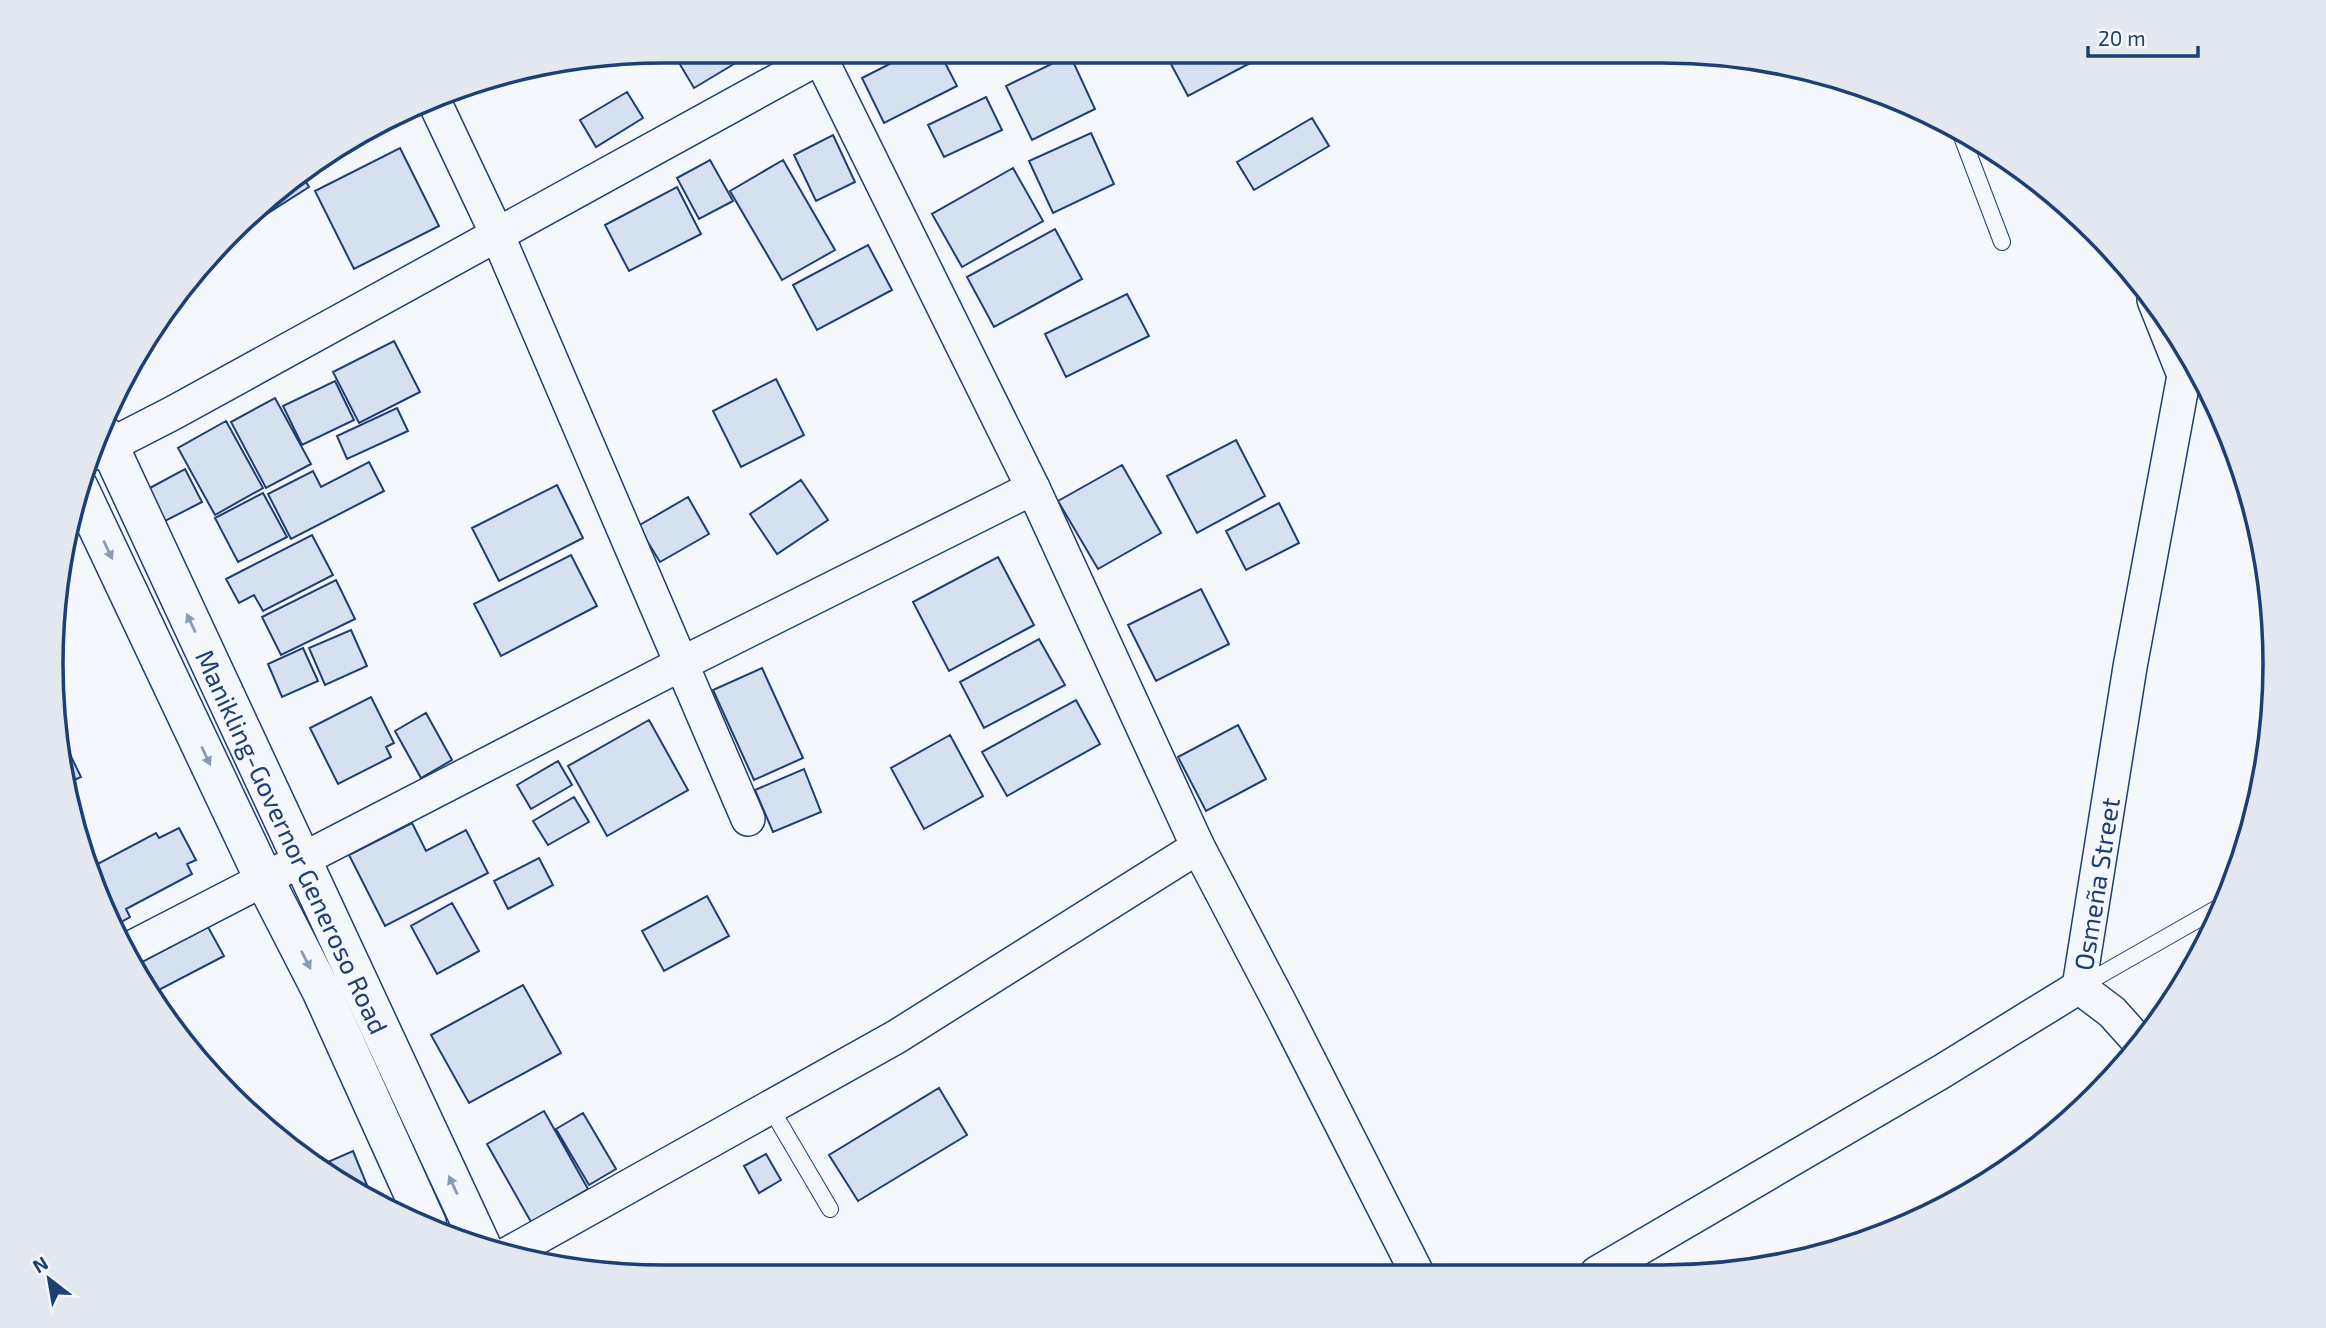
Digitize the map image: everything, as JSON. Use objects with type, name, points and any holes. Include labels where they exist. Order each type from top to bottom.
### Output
[{"type":"main road","name":"Manikling-Governor Generoso Road","points":[[104,447],[302,861],[476,1235]]},
{"type":"main road","name":"Manikling-Governor Generoso Road","points":[[85,501],[264,879],[327,1003],[422,1214]]},
{"type":"street","points":[[105,444],[497,234],[805,63]]},
{"type":"street","points":[[828,63],[1033,488],[1198,847],[1413,1265]]},
{"type":"street","points":[[437,108],[497,234],[748,819]]},
{"type":"street","name":"Osmeña Street","points":[[1611,1265],[1941,1072],[2078,987],[2130,667],[2185,369]]},
{"type":"street","points":[[134,946],[681,664],[1033,488]]},
{"type":"street","points":[[519,1247],[896,1037],[1198,847]]},
{"type":"street","points":[[2078,987],[2112,1012],[2134,1036]]},
{"type":"lane","points":[[1965,145],[2003,242]]},
{"type":"lane","points":[[2078,987],[2208,913]]},
{"type":"lane","points":[[770,1107],[830,1209]]},
{"type":"building","points":[[679,63],[736,63],[694,88]]},
{"type":"building","points":[[891,63],[945,63],[957,86],[884,123],[862,78]]},
{"type":"building","points":[[1053,63],[1074,63],[1095,109],[1032,140],[1006,86]]},
{"type":"building","points":[[1170,63],[1250,63],[1188,96]]},
{"type":"building","points":[[627,92],[643,118],[596,147],[580,120]]},
{"type":"building","points":[[986,97],[1002,130],[944,157],[928,125]]},
{"type":"building","points":[[1312,118],[1329,146],[1254,190],[1237,162]]},
{"type":"building","points":[[1091,133],[1114,184],[1053,213],[1029,161]]},
{"type":"building","points":[[833,135],[855,182],[816,201],[794,155]]},
{"type":"building","points":[[400,148],[439,226],[354,269],[315,191]]},
{"type":"building","points":[[710,160],[733,201],[699,219],[677,178]]},
{"type":"building","points":[[783,160],[835,250],[782,280],[730,191]]},
{"type":"building","points":[[1013,168],[1043,221],[962,267],[932,214]]},
{"type":"building","points":[[306,181],[309,187],[264,215]]},
{"type":"building","points":[[677,187],[701,234],[629,271],[605,225]]},
{"type":"building","points":[[1055,229],[1082,279],[994,327],[967,277]]},
{"type":"building","points":[[868,245],[892,290],[817,330],[793,285]]},
{"type":"building","points":[[1127,294],[1149,336],[1066,377],[1045,334]]},
{"type":"building","points":[[394,341],[420,392],[359,423],[333,372]]},
{"type":"building","points":[[776,379],[804,435],[741,467],[713,411]]},
{"type":"building","points":[[335,381],[354,420],[302,445],[283,406]]},
{"type":"building","points":[[275,398],[311,464],[266,488],[231,422]]},
{"type":"building","points":[[397,408],[408,431],[347,459],[337,436]]},
{"type":"building","points":[[226,421],[263,488],[215,515],[178,448]]},
{"type":"building","points":[[1236,440],[1265,496],[1197,533],[1167,476]]},
{"type":"building","points":[[369,462],[384,491],[291,539],[268,494],[313,471],[321,487]]},
{"type":"building","points":[[1122,465],[1161,533],[1098,569],[1058,501]]},
{"type":"building","points":[[185,469],[202,502],[165,521],[148,489]]},
{"type":"building","points":[[801,480],[828,520],[777,554],[750,514]]},
{"type":"building","points":[[557,485],[583,538],[499,581],[472,528]]},
{"type":"building","points":[[263,493],[287,537],[238,562],[215,518]]},
{"type":"building","points":[[688,497],[709,534],[660,562],[638,526]]},
{"type":"building","points":[[1279,503],[1299,543],[1246,570],[1226,531]]},
{"type":"building","points":[[312,535],[333,575],[263,611],[254,595],[239,603],[226,579]]},
{"type":"building","points":[[571,555],[597,606],[501,656],[474,604]]},
{"type":"building","points":[[998,557],[1034,625],[949,671],[913,602]]},
{"type":"building","points":[[336,580],[355,619],[281,655],[262,617]]},
{"type":"building","points":[[1201,589],[1229,644],[1156,681],[1128,625]]},
{"type":"building","points":[[351,630],[367,666],[325,685],[309,648]]},
{"type":"building","points":[[1039,639],[1065,685],[984,728],[960,682]]},
{"type":"building","points":[[303,648],[318,681],[282,697],[268,664]]},
{"type":"building","points":[[762,668],[803,758],[754,780],[713,690]]},
{"type":"building","points":[[371,697],[394,743],[386,747],[391,757],[338,784],[310,728]]},
{"type":"building","points":[[1076,700],[1100,744],[1007,796],[982,752]]},
{"type":"building","points":[[426,713],[452,760],[421,778],[395,731]]},
{"type":"building","points":[[649,720],[688,790],[607,836],[568,766]]},
{"type":"building","points":[[1238,725],[1266,779],[1206,811],[1178,757]]},
{"type":"building","points":[[950,735],[983,796],[924,829],[891,768]]},
{"type":"building","points":[[70,755],[81,777],[75,780]]},
{"type":"building","points":[[558,761],[572,785],[531,809],[517,785]]},
{"type":"building","points":[[804,769],[821,812],[773,832],[755,790]]},
{"type":"building","points":[[574,797],[589,822],[548,845],[533,821]]},
{"type":"building","points":[[412,823],[426,851],[466,830],[488,873],[385,926],[349,855]]},
{"type":"building","points":[[179,828],[196,860],[187,864],[192,874],[126,909],[130,917],[121,922],[98,864],[156,833],[159,838]]},
{"type":"building","points":[[539,858],[553,885],[508,909],[494,881]]},
{"type":"building","points":[[707,896],[729,936],[664,971],[642,931]]},
{"type":"building","points":[[452,903],[479,951],[437,974],[411,926]]},
{"type":"building","points":[[208,927],[224,956],[159,990],[143,962]]},
{"type":"building","points":[[523,985],[561,1053],[469,1103],[431,1035]]},
{"type":"building","points":[[939,1088],[967,1135],[858,1201],[829,1155]]},
{"type":"building","points":[[544,1111],[588,1189],[531,1222],[487,1144]]},
{"type":"building","points":[[583,1113],[616,1169],[589,1185],[556,1129]]},
{"type":"building","points":[[353,1151],[368,1186],[363,1184],[327,1162]]},
{"type":"building","points":[[766,1154],[781,1180],[759,1193],[744,1166]]}]
